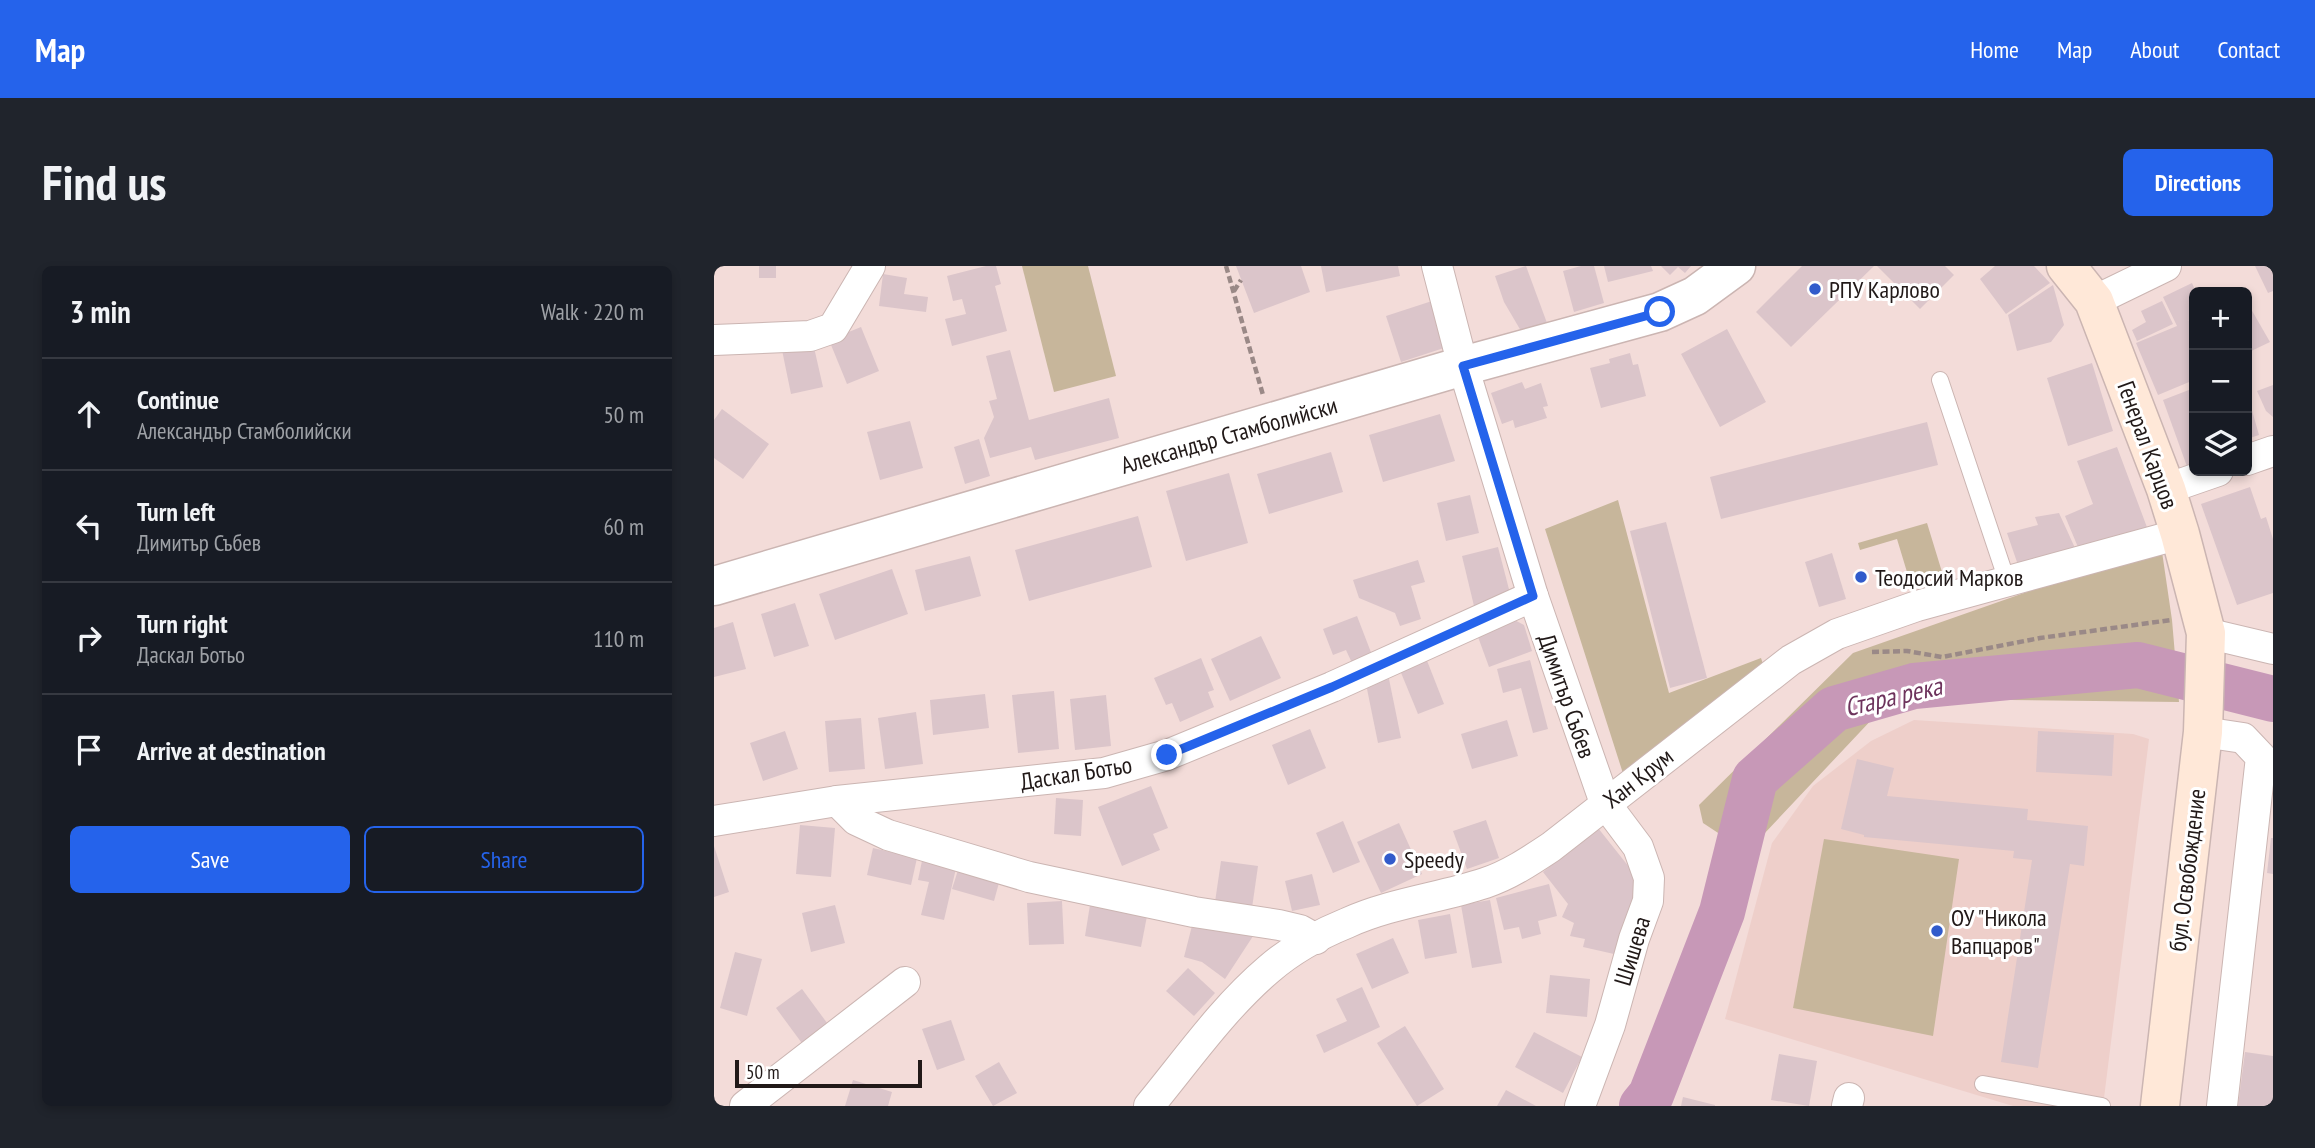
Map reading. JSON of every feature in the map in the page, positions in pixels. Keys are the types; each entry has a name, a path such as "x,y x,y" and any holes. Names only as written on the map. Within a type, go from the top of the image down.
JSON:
{"main road":[{"name":"Генерал Карцов","path":"2066,266 2094,301 2166,489 2180,534 2189,627"},
{"name":"бул. Освобождение","path":"2160,1106 2203,732 2189,627"}],"street":[{"path":"714,340 810,336 833,328 870,266"},
{"name":"Димитър Събев","path":"1437,266 1463,366 1533,596 1605,803"},
{"name":"Александър Стамболийски","path":"714,586 1463,366 1660,312 1695,296 1736,266"},
{"path":"2094,301 2166,266"},
{"path":"2252,458 2273,451"},
{"path":"2166,489 2204,476"},
{"name":"Хан Крум","path":"1149,1106 1235,1002 1269,969 1293,951 1346,923 1379,911 1486,883 1518,868 1551,847 1791,660 1838,634 1880,617 2180,534"},
{"name":"Даскал Ботьо","path":"714,821 837,801 1104,773 1167,755 1332,687 1533,596"},
{"path":"2189,627 2273,649"},
{"path":"2203,732 2243,738 2261,757 2222,1106"},
{"path":"837,801 856,820 888,835 1029,877 1194,912 1279,925 1300,930 1316,939"},
{"name":"Шишева","path":"1580,1106 1610,1025 1634,939 1648,901 1650,878 1638,847 1605,803"},
{"path":"745,1106 905,982"}],"lane":[{"path":"1940,380 2007,580"},
{"path":"1983,1084 2102,1106"}],"path":[{"path":"1226,266 1271,423"},
{"path":"1233,292 1241,280"},
{"path":"1867,652 1907,651 1942,657 2040,638 2189,627"}],"shaded area":[{"path":"1022,266 1088,266 1116,376 1054,392"},
{"path":"1618,500 1669,693 1761,658 1768,679 1627,786 1545,529"},
{"path":"1927,523 1942,572 1910,582 1897,539 1860,550 1858,543"},
{"path":"2161,545 2172,620 2179,702 1916,699 1876,715 1747,852 1703,823 1699,805 1853,653"},
{"name":"ОУ \"Никола Вапцаров\"","path":"1914,720 2133,734 2149,739 2103,1106 2013,1106 1725,1019 1772,843 1813,786 1871,741"},
{"path":"1824,839 1959,859 1933,1036 1793,1008"}],"building":[{"path":"759,266 776,266 776,278 759,278"},
{"path":"996,266 1001,284 995,286 1007,331 952,346 945,319 966,314 962,299 953,301 947,276"},
{"path":"1236,266 1301,266 1310,292 1254,313"},
{"path":"1321,266 1398,266 1400,276 1326,292"},
{"path":"1526,266 1547,323 1521,331 1504,302 1495,276"},
{"path":"1594,266 1604,303 1574,312 1563,271"},
{"path":"1604,266 1651,266 1653,271 1608,282"},
{"path":"1661,266 1691,266 1685,273 1678,267 1670,275"},
{"name":"РПУ Карлово","path":"1802,266 1874,266 1791,347 1756,312"},
{"name":"РПУ Карлово","path":"1877,266 1945,266 1954,275 1920,309"},
{"path":"1995,266 2034,266 2050,283 2006,314 1980,279"},
{"path":"2255,266 2273,266 2273,291 2268,293"},
{"path":"883,274 907,278 904,294 928,297 926,312 879,306"},
{"path":"2192,283 2194,287 2189,287 2187,321 2189,382 2158,395 2136,343 2177,326 2163,297"},
{"path":"2053,285 2064,325 2051,342 2017,351 2008,315"},
{"path":"1432,301 1447,347 1401,362 1386,316"},
{"path":"2162,301 2173,324 2137,341 2132,330 2146,322 2141,311"},
{"path":"2252,311 2270,342 2252,351"},
{"path":"861,327 879,371 847,384 829,340"},
{"path":"1727,329 1766,402 1720,427 1681,354"},
{"path":"813,343 823,387 791,394 782,350"},
{"path":"1010,350 1029,420 1109,398 1119,438 1035,460 1031,447 990,458 984,438 994,417 989,401 997,399 986,356"},
{"path":"1630,353 1633,365 1638,364 1646,396 1601,408 1590,368 1610,363 1609,359"},
{"path":"2092,363 2113,431 2068,446 2047,378"},
{"path":"1522,382 1525,389 1541,383 1548,406 1543,407 1547,418 1515,428 1513,420 1502,424 1491,393"},
{"path":"2273,385 2273,417 2266,411 2257,391"},
{"path":"2189,390 2189,472 2163,400"},
{"path":"722,409 769,444 743,479 714,458 714,420"},
{"path":"2252,410 2259,435 2252,437"},
{"path":"1440,414 1455,461 1383,482 1369,435"},
{"path":"910,421 923,468 880,480 867,432"},
{"path":"1927,422 1938,465 1721,519 1710,477"},
{"path":"979,439 990,476 965,484 954,447"},
{"path":"2117,447 2148,530 2080,552 2065,516 2093,504 2077,461"},
{"path":"1331,452 1343,492 1269,514 1257,474"},
{"path":"1229,473 1248,543 1186,561 1166,491"},
{"path":"2250,487 2261,519 2266,517 2273,539 2273,593 2237,605 2201,504"},
{"path":"1470,495 1479,533 1446,541 1437,503"},
{"path":"2059,513 2075,548 2018,565 2007,533 2038,525 2035,517"},
{"path":"1138,516 1152,567 1029,601 1015,550"},
{"path":"1666,522 1707,678 1670,688 1630,531"},
{"path":"1498,547 1511,597 1474,606 1462,556"},
{"path":"1832,553 1846,599 1819,607 1805,562"},
{"path":"970,556 981,596 925,611 915,570"},
{"path":"1418,560 1425,582 1411,586 1421,619 1400,626 1395,613 1359,598 1353,580"},
{"path":"892,569 908,614 835,640 819,594"},
{"path":"795,603 809,646 774,657 761,614"},
{"path":"1505,615 1524,625 1532,651 1489,667 1474,626"},
{"path":"1357,616 1372,655 1352,663 1346,650 1333,655 1323,629"},
{"path":"733,622 746,669 714,677 714,628"},
{"path":"1261,636 1281,678 1230,701 1211,659"},
{"path":"1424,653 1444,704 1418,714 1397,663"},
{"path":"1201,658 1214,690 1208,692 1214,707 1180,722 1172,703 1166,705 1154,678"},
{"path":"1530,660 1548,729 1533,733 1521,688 1503,693 1497,669"},
{"path":"1389,679 1401,738 1378,743 1366,684"},
{"path":"1054,691 1059,749 1018,753 1012,695"},
{"path":"985,694 989,728 933,735 930,700"},
{"path":"1106,695 1111,746 1075,750 1070,699"},
{"path":"916,712 923,764 885,769 878,718"},
{"path":"861,718 865,769 829,772 825,721"},
{"path":"1507,720 1518,756 1472,769 1461,734"},
{"path":"1310,729 1326,768 1288,785 1272,745"},
{"path":"785,731 798,769 763,781 750,743"},
{"path":"2038,731 2114,735 2112,776 2036,772"},
{"path":"1857,759 1894,768 1887,796 2028,809 2027,820 2088,826 2084,866 2070,864 2038,1068 2001,1062 2032,860 2013,858 2014,851 1864,837 1841,829"},
{"path":"1151,786 1168,828 1153,834 1160,850 1122,866 1098,807"},
{"path":"1056,798 1083,800 1081,836 1054,834"},
{"path":"1486,820 1499,858 1467,869 1453,831"},
{"path":"1343,821 1360,862 1333,873 1316,833"},
{"path":"1399,823 1422,874 1381,893 1357,842"},
{"path":"800,825 835,828 831,877 796,874"},
{"path":"1598,828 1641,882 1614,954 1583,947 1585,939 1570,936 1574,923 1562,917 1568,904 1543,872"},
{"path":"2273,838 2273,874 2267,873"},
{"path":"714,846 729,892 714,897"},
{"path":"873,848 917,858 911,885 867,875"},
{"path":"923,856 957,864 944,920 921,915 929,882 918,880"},
{"path":"1221,861 1258,866 1252,908 1215,902"},
{"path":"959,867 1000,879 994,901 952,889"},
{"path":"1312,874 1320,905 1292,911 1285,881"},
{"path":"1549,884 1557,916 1538,921 1541,934 1522,939 1519,927 1504,930 1496,898"},
{"path":"1490,900 1502,963 1472,968 1461,905"},
{"path":"1062,901 1064,944 1029,945 1027,903"},
{"path":"835,905 845,943 811,952 802,913"},
{"path":"1090,905 1147,916 1141,947 1085,936"},
{"path":"1450,914 1457,953 1425,959 1418,920"},
{"path":"1194,918 1257,930 1225,979 1202,962 1184,957"},
{"path":"1393,938 1409,973 1372,989 1356,954"},
{"path":"735,952 762,959 747,1016 720,1008"},
{"path":"1188,968 1215,993 1194,1016 1166,991"},
{"path":"1550,975 1590,979 1587,1017 1546,1013"},
{"path":"1362,987 1380,1027 1324,1053 1316,1035 1347,1021 1336,999"},
{"path":"802,989 830,1027 804,1046 776,1008"},
{"path":"951,1020 965,1060 937,1070 922,1029"},
{"path":"1405,1026 1444,1089 1417,1106 1377,1043"},
{"path":"1534,1032 1582,1057 1563,1093 1515,1067"},
{"path":"2245,1052 2273,1056 2273,1106 2238,1106"},
{"path":"1779,1054 1817,1061 1809,1106 1771,1100"},
{"path":"999,1062 1017,1093 993,1106 975,1076"},
{"path":"853,1080 892,1092 888,1106 845,1106"},
{"path":"1506,1090 1536,1106 1497,1106"},
{"path":"1683,1097 1715,1105 1715,1106 1681,1106"}],"waterway":[{"name":"Стара река","path":"1642,1106 1651,1095 1722,912 1755,779 1834,709 1914,686 2138,665 2273,699"}],"place":[{"name":"РПУ Карлово","path":"1815,289"},
{"name":"Теодосий Марков","path":"1861,577"},
{"name":"Speedy","path":"1390,859"},
{"name":"ОУ \"Никола Вапцаров\"","path":"1937,931"}],"route":[{"path":"1167,755 1332,687 1533,596 1463,366 1660,312"}]}
